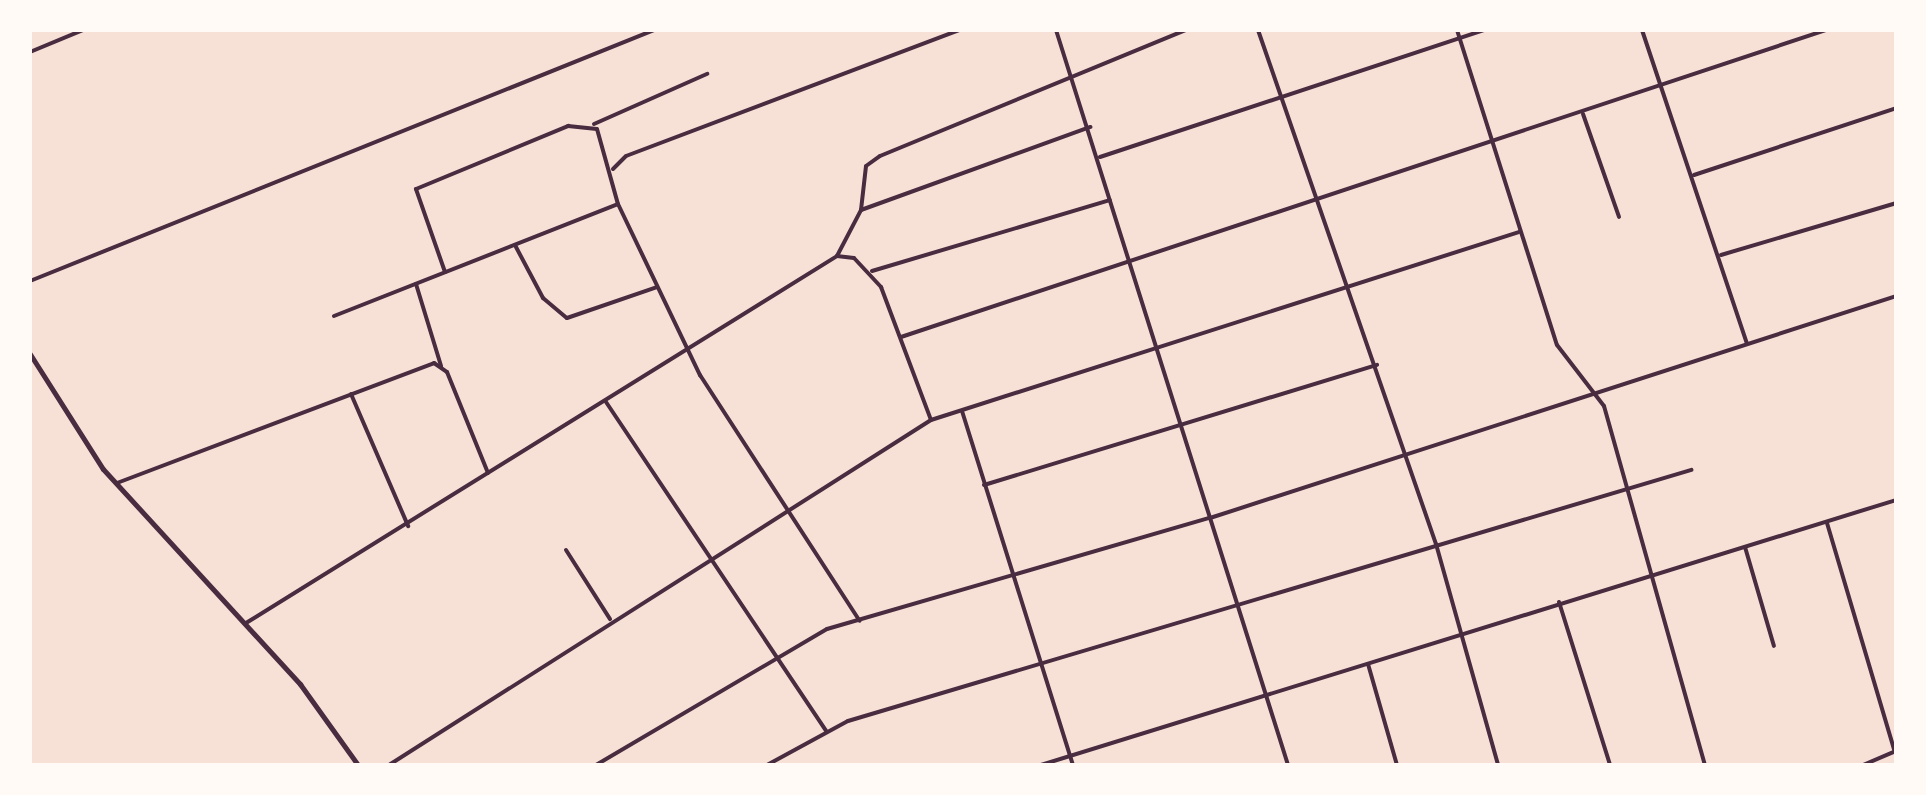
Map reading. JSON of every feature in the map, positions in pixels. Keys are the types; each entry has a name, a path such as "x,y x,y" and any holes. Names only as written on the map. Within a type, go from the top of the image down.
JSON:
{"main road":[{"path":"31,356 117,484 246,623 358,765"}],"street":[{"path":"30,52 83,30"},
{"path":"30,282 654,30"},
{"path":"613,170 626,156 959,30"},
{"path":"1056,30 1090,127 1288,765"},
{"path":"246,623 408,526 837,256 861,210 866,166 880,156 1053,88 1072,72 1186,30"},
{"path":"1258,30 1279,98 1351,284 1436,544 1498,765"},
{"path":"1456,30 1556,345 1593,395 1630,490 1657,572 1705,765"},
{"path":"1099,157 1485,30"},
{"path":"1642,30 1664,85 1747,344"},
{"path":"900,338 1320,203 1490,141 1583,114 1826,30"},
{"path":"445,272 416,189 568,126 592,126 708,74"},
{"path":"1694,175 1896,108"},
{"path":"1583,114 1618,217"},
{"path":"592,126 609,154 618,204 688,351 860,621"},
{"path":"861,210 1090,127"},
{"path":"609,154 626,156"},
{"path":"837,256 872,271 1112,200"},
{"path":"1721,256 1896,203"},
{"path":"334,316 618,204"},
{"path":"389,765 610,619 931,420 1519,232"},
{"path":"516,245 542,298 567,318 657,287"},
{"path":"872,271 931,420"},
{"path":"416,284 441,366 490,474"},
{"path":"596,765 778,658 860,621 1210,518 1896,296"},
{"path":"984,485 1185,429 1377,365"},
{"path":"117,484 351,394 441,366"},
{"path":"351,394 408,526"},
{"path":"606,402 827,732"},
{"path":"962,411 1073,765"},
{"path":"767,765 827,732 1436,544 1691,470"},
{"path":"1041,765 1461,630 1896,500"},
{"path":"1827,523 1895,751 1863,765"},
{"path":"1745,547 1774,646"},
{"path":"566,550 610,619"},
{"path":"1559,602 1610,765"},
{"path":"1368,663 1397,765"}]}
